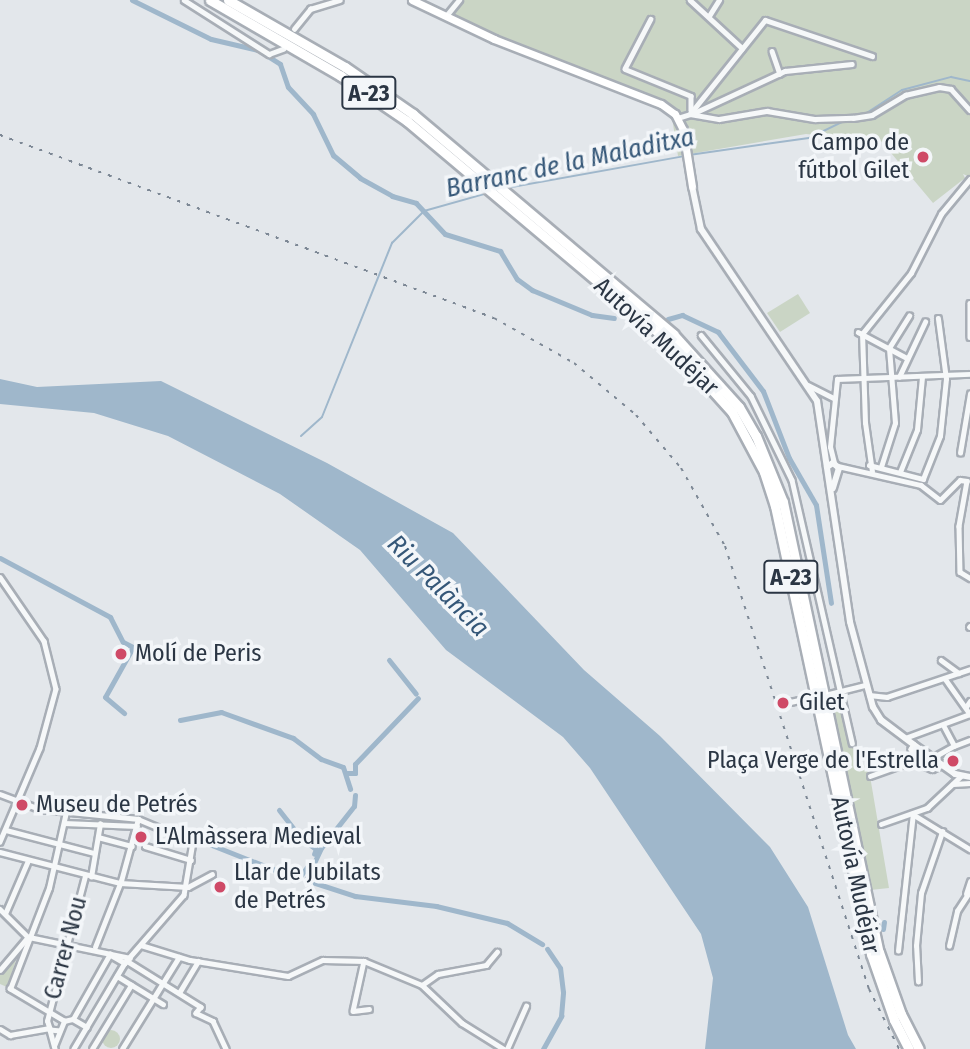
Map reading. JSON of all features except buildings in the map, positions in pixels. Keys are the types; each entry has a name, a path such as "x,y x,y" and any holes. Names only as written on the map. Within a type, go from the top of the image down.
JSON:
{"highway":[{"name":"Autovía Mudéjar","path":"210,0 375,97 489,184 516,201 699,358 756,436 783,502 880,952 901,1014 919,1049"},
{"name":"Autovía Mudéjar","path":"228,0 381,90 489,184 503,201 693,365 750,442 775,506 871,954 894,1020 909,1049"},
{"path":"235,0 274,26"}],"main road":[{"path":"412,0 445,17 661,104 677,119 682,130 692,186"}],"street":[{"path":"184,0 269,54 282,49"},
{"path":"294,29 310,9 340,0"},
{"path":"445,17 459,0"},
{"path":"709,16 719,0"},
{"path":"693,1 742,48"},
{"path":"652,19 625,69 691,96 690,114"},
{"path":"690,114 765,20 872,56"},
{"path":"772,51 780,74"},
{"path":"677,119 780,74 852,64"},
{"path":"690,114 719,119 767,111 802,117 872,114 905,95 939,88 951,89 970,110"},
{"path":"872,472 869,465 860,333 911,272 941,214 970,179"},
{"path":"692,186 701,229 805,384 820,411 825,445 833,468"},
{"path":"970,303 970,337"},
{"path":"881,467 895,423 889,348 909,316"},
{"path":"869,465 923,479 940,436 945,376 938,319"},
{"path":"899,377 925,322"},
{"path":"860,333 907,358"},
{"path":"701,335 751,396 792,480 837,692 852,743"},
{"path":"970,374 837,379 830,447 833,468 831,497 850,622 866,685 877,715 942,765 961,776 970,777"},
{"path":"900,472 916,430 922,377"},
{"path":"805,384 835,400"},
{"path":"960,453 970,394"},
{"path":"833,468 858,469 921,485 940,500 960,480 967,481 958,526 960,572 970,578"},
{"path":"0,577 44,641 56,689 18,802 1,838"},
{"path":"941,660 960,673"},
{"path":"869,695 887,697 946,680 970,669"},
{"path":"904,738 944,727 970,714 946,680"},
{"path":"829,694 866,685"},
{"path":"790,702 809,698"},
{"path":"966,707 970,701"},
{"path":"944,727 954,746"},
{"path":"932,758 970,740"},
{"path":"914,745 911,749 917,759 928,768 942,765"},
{"path":"870,776 917,759"},
{"path":"881,824 927,808 961,776"},
{"path":"951,783 970,783"},
{"path":"0,794 18,802 66,813 138,819 193,842 188,887"},
{"path":"64,1021 49,1010 13,993 11,984 55,867 66,813"},
{"path":"913,814 970,849"},
{"path":"898,951 913,814"},
{"path":"95,947 120,883 138,819"},
{"path":"64,823 136,826"},
{"name":"Carrer Nou","path":"47,1021 65,946 88,876 100,824"},
{"path":"6,830 94,853"},
{"path":"918,982 915,946 921,892 942,832"},
{"path":"97,837 132,846"},
{"path":"145,846 191,860"},
{"path":"0,852 27,863 120,883 188,887"},
{"path":"5,914 27,863"},
{"path":"74,1049 127,961 188,887 212,874"},
{"path":"949,946 970,882"},
{"path":"0,909 28,937 65,946 95,947 127,961 163,982 201,1007 196,1013 213,1021 226,1049"},
{"path":"0,970 15,949 28,937"},
{"path":"147,940 148,948"},
{"path":"141,945 179,957 288,976 323,960 364,961 422,985 494,1046 506,1049 526,1006"},
{"path":"15,949 23,954"},
{"path":"422,985 438,974 486,965 498,952"},
{"path":"73,1019 110,954"},
{"path":"122,1049 179,957"},
{"path":"179,993 198,961"},
{"path":"364,961 353,1011 369,1009"},
{"path":"117,976 163,1004"},
{"path":"92,1049 131,985"},
{"path":"55,1047 47,1021 57,1015"},
{"path":"64,1021 73,1019 87,1027"},
{"path":"55,1047 64,1021"},
{"path":"0,1029 10,1035 49,1029 60,1031"}],"green space":[{"path":"457,0 970,0 970,177 963,174 965,178 933,203 881,141 806,134 678,156 671,111 445,17"},
{"path":"798,294 810,313 780,332 767,313"},
{"path":"837,692 852,743 870,776 889,888 870,890 829,694"},
{"path":"22,942 7,987 0,984 0,973"},
{"path":"107,1030 115,1030 120,1039 118,1046 107,1048 102,1043 102,1035"}],"water":[{"name":"Riu Palància","path":"0,379 37,387 161,381 327,463 453,533 584,670 660,736 770,847 808,907 848,1035 856,1049 705,1049 713,978 701,934 590,768 563,737 446,650 360,550 280,494 168,436 94,413 0,404"}],"waterway":[{"path":"132,0 211,39 258,50 280,64 288,87 313,114 333,155 360,178 392,196 416,203 445,234 500,251 517,279 532,290 592,315 614,318"},
{"name":"Barranc de la Maladitxa","path":"865,114 902,90 951,77 970,81"},
{"name":"Barranc de la Maladitxa","path":"689,155 809,138 846,120"},
{"name":"Barranc de la Maladitxa","path":"507,188 684,156"},
{"name":"Barranc de la Maladitxa","path":"301,436 322,417 392,243 424,211 488,193"},
{"path":"668,319 682,315 718,332 763,391 789,458 816,505 831,603"},
{"path":"0,558 110,617 123,642 133,647 105,697 124,713"},
{"path":"389,660 416,694"},
{"path":"347,773 355,773 355,764 418,698"},
{"path":"180,720 221,712 293,738 321,759 343,767 350,789"},
{"path":"355,795 354,806 321,848 306,880 355,896 436,906 507,923 542,944"},
{"path":"279,810 302,839 316,849 314,854"},
{"path":"209,844 298,879 310,863"},
{"path":"883,929 884,922"},
{"path":"543,1049 561,1016 563,992 560,968 547,949"}],"railway":[{"path":"0,135 494,318 574,363 636,415 681,468 725,546 869,989 899,1049"}],"place":[{"name":"Campo de fútbol Gilet","path":"923,157"},
{"name":"Molí de Peris","path":"121,654"},
{"name":"Gilet","path":"783,703"},
{"name":"Plaça Verge de l'Estrella","path":"953,761"},
{"name":"Museu de Petrés","path":"22,805"},
{"name":"L'Almàssera Medieval","path":"141,837"},
{"name":"Llar de Jubilats de Petrés","path":"220,887"}]}
